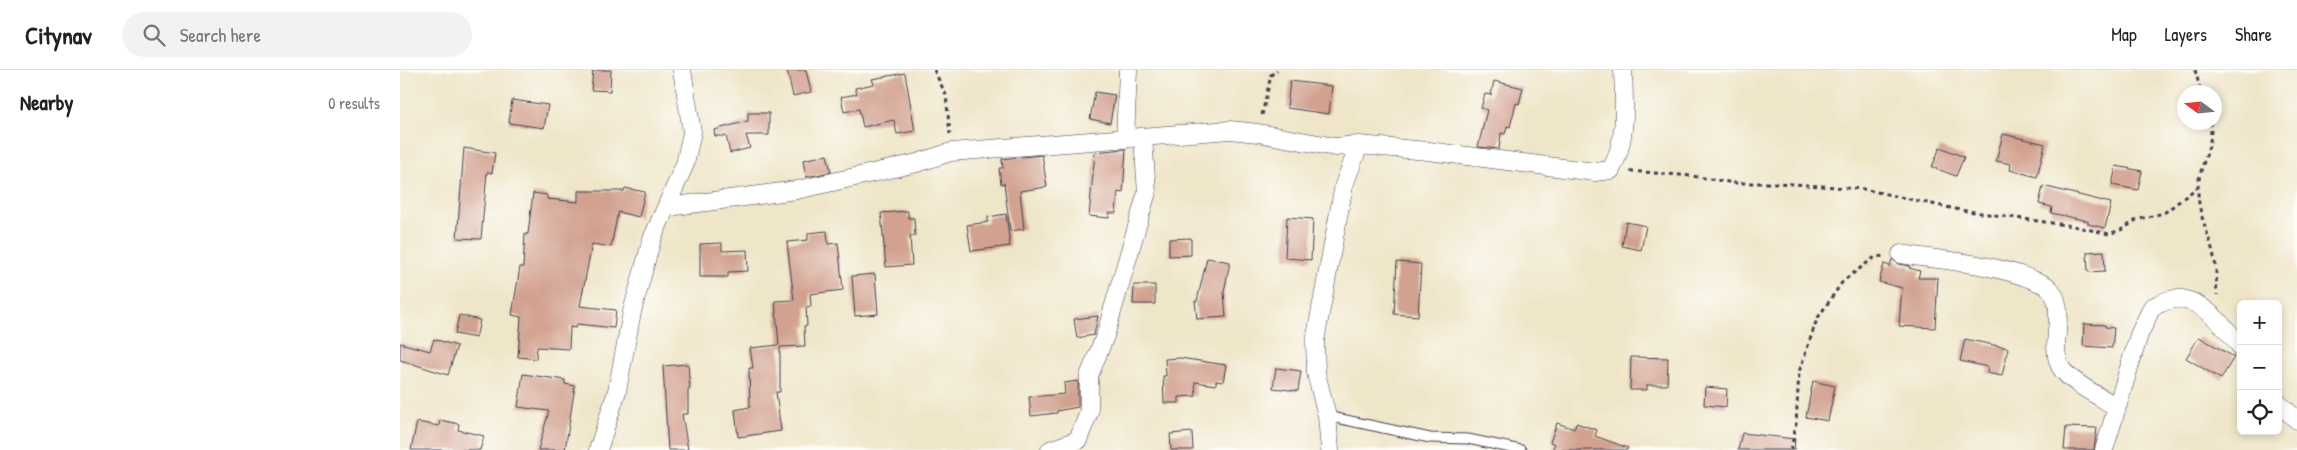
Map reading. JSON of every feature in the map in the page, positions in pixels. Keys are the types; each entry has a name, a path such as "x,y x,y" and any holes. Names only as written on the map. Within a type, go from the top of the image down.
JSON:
{"street":[{"path":"598,450 617,391 632,312 652,239 668,207 685,164 692,132 682,70"},
{"path":"1125,139 1128,70"},
{"path":"668,207 797,190 918,162 951,152 1230,130 1258,133 1334,147 1359,146 1428,151 1595,172 1611,170 1622,143 1624,120 1623,70"},
{"path":"1050,450 1081,445 1089,412 1089,376 1105,336 1147,192 1143,138"},
{"path":"1330,450 1328,416 1316,373 1314,341 1344,185 1359,146"},
{"path":"1901,254 2007,270 2047,286 2055,296 2058,309 2056,350 2061,367 2073,379 2116,407"},
{"path":"2104,450 2139,335 2152,307 2171,299 2187,299 2207,312 2239,345"},
{"path":"2282,407 2297,420"}],"lane":[{"path":"1328,416 1430,438 1468,439 1521,450"}],"path":[{"path":"934,70 946,95 951,152"},
{"path":"1258,133 1271,75 1277,70"},
{"path":"2195,70 2199,85"},
{"path":"2211,130 2212,134 2198,187 2200,218 2208,233 2215,260 2218,302"},
{"path":"1611,170 1692,176 1734,183 1779,183 1863,189 1960,210 2073,226 2109,234 2123,229 2136,220 2164,213 2198,187"},
{"path":"1791,450 1796,424 1799,372 1817,319 1843,281 1876,257 1901,254"}],"building":[{"path":"593,70 611,70 610,91 591,90"},
{"path":"787,70 806,70 811,92 793,96"},
{"path":"905,73 915,131 897,134 894,120 863,127 859,109 844,112 841,97 857,94 855,88 874,84 872,79"},
{"path":"1290,81 1332,86 1329,114 1287,108"},
{"path":"1494,81 1523,88 1519,104 1516,103 1510,127 1507,126 1505,134 1501,133 1499,149 1478,147 1487,110 1481,108 1485,94 1491,95"},
{"path":"1095,92 1115,95 1110,123 1090,119"},
{"path":"512,100 548,105 544,128 509,123"},
{"path":"748,113 769,113 769,135 746,135 750,148 730,153 726,136 715,136 714,130 748,121"},
{"path":"2003,134 2045,144 2037,177 2010,170 2011,164 1996,161"},
{"path":"1940,147 1964,157 1956,176 1932,167"},
{"path":"464,148 495,153 492,173 487,172 481,239 457,238"},
{"path":"1126,149 1123,193 1118,192 1116,213 1109,213 1109,218 1089,216 1095,152"},
{"path":"827,155 831,172 806,177 803,160"},
{"path":"1042,155 1047,187 1020,191 1024,229 1010,231 1004,183 1001,184 999,168 1003,168 1002,159"},
{"path":"2116,166 2142,171 2138,190 2112,185"},
{"path":"2043,186 2111,203 2105,228 2088,224 2088,221 2051,213 2052,207 2039,204"},
{"path":"625,188 645,192 639,217 618,212 611,247 592,244 580,306 616,310 614,328 577,324 576,328 570,327 569,349 537,347 536,359 518,357 521,317 512,315 520,267 523,267 525,234 528,234 533,193 547,195 547,199 578,202 578,191 624,191"},
{"path":"908,211 908,218 914,218 915,236 910,236 912,265 886,267 881,213"},
{"path":"1006,214 1010,246 971,251 967,225 988,222 988,217"},
{"path":"1287,217 1313,219 1311,260 1285,258"},
{"path":"1626,222 1646,226 1641,250 1622,246"},
{"path":"827,231 828,244 838,243 843,290 810,294 811,306 806,307 807,326 804,326 805,346 780,347 780,392 776,392 781,431 738,437 735,410 750,407 749,368 753,368 750,348 779,345 775,301 794,300 787,242 808,240 808,233"},
{"path":"1191,238 1191,255 1169,256 1169,239"},
{"path":"722,243 722,251 747,250 748,271 728,272 728,277 700,277 700,244"},
{"path":"2104,251 2105,271 2088,272 2087,252"},
{"path":"1207,258 1230,262 1224,292 1226,317 1197,319 1195,301 1197,301"},
{"path":"1892,259 1899,264 1910,266 1909,268 1920,271 1918,278 1938,278 1935,328 1899,326 1902,288 1879,282 1884,264 1890,266"},
{"path":"1397,262 1421,264 1418,316 1394,314"},
{"path":"875,274 878,314 855,316 852,276"},
{"path":"1134,285 1155,285 1155,304 1133,304"},
{"path":"459,315 480,320 476,338 455,334"},
{"path":"1098,316 1094,335 1077,338 1074,319"},
{"path":"2084,324 2105,325 2105,327 2114,328 2112,348 2083,346"},
{"path":"2199,337 2234,357 2221,379 2186,358"},
{"path":"434,339 457,346 448,375 400,360 400,343 430,351"},
{"path":"1965,339 2008,348 2002,376 1987,373 1988,367 1960,361"},
{"path":"1631,357 1668,358 1667,385 1647,385 1647,390 1630,390"},
{"path":"1180,358 1226,365 1223,382 1216,381 1216,385 1195,382 1196,396 1179,397 1179,403 1164,403 1163,376 1166,376 1165,359"},
{"path":"688,364 690,389 688,389 688,414 682,414 688,450 668,450 663,366"},
{"path":"1276,368 1301,371 1298,391 1273,388"},
{"path":"523,374 565,380 565,384 575,386 565,450 538,450 549,411 518,407"},
{"path":"1078,381 1078,407 1057,411 1057,413 1031,416 1029,397 1065,394 1064,383"},
{"path":"1813,381 1835,386 1828,421 1806,417"},
{"path":"1705,387 1727,389 1726,407 1704,405"},
{"path":"440,420 459,424 458,430 484,436 480,450 411,450 417,422 439,426"},
{"path":"1557,423 1574,429 1576,423 1597,430 1595,436 1628,448 1627,450 1552,450 1555,444 1550,442"},
{"path":"2066,427 2097,428 2094,450 2064,450"},
{"path":"1192,432 1193,450 1171,450 1170,434"},
{"path":"1742,433 1795,439 1794,450 1738,450"}]}
